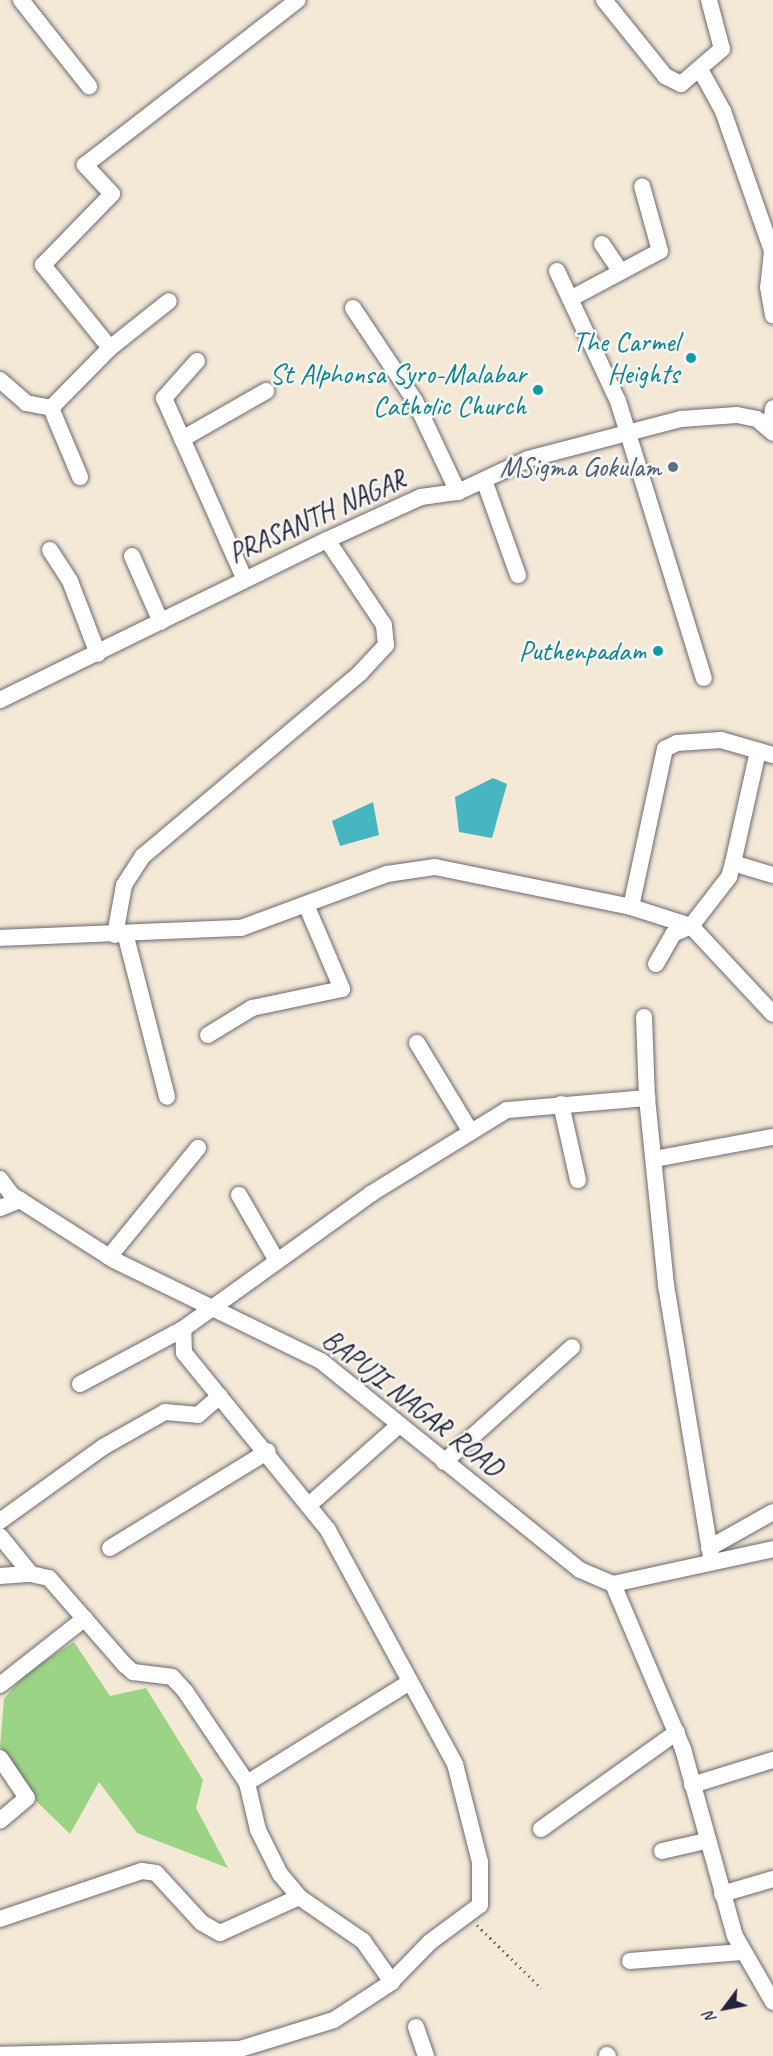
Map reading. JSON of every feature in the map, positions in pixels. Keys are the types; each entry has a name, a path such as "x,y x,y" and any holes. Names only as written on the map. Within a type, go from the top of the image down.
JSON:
{"street":[{"path":"21,0 89,86"},
{"path":"110,348 43,265 112,194 85,165 298,0"},
{"path":"604,0 673,83 700,71 722,49 710,0"},
{"path":"700,71 723,111 772,250 768,287 773,316"},
{"path":"570,299 660,251 642,186"},
{"path":"602,244 620,271"},
{"path":"557,271 618,401 704,678"},
{"path":"51,408 110,348 170,301"},
{"path":"353,308 415,400 458,492"},
{"path":"197,361 164,398 244,578"},
{"path":"0,380 26,403 51,408"},
{"path":"182,439 266,390"},
{"path":"51,408 80,477"},
{"path":"771,431 773,408"},
{"name":"PRASANTH NAGAR","path":"0,700 98,654 244,578 421,497 458,492 528,459 681,418 737,414 771,431"},
{"path":"484,480 518,575"},
{"path":"167,1097 120,934 124,885 143,856 360,673 386,645 384,625 327,540"},
{"path":"50,550 70,582 98,654"},
{"path":"132,556 160,621"},
{"path":"631,907 665,749 677,742 722,740 766,753 733,863 723,886 691,926 673,934 656,964"},
{"path":"733,863 773,875"},
{"path":"0,938 241,928 307,907 387,874 435,867 631,907 691,926 773,1014"},
{"path":"208,1035 252,1008 342,989 307,907"},
{"path":"644,1017 647,1098 666,1285 711,1555"},
{"path":"417,1043 471,1132"},
{"path":"80,1384 183,1329 276,1260 507,1110 647,1098"},
{"path":"561,1104 578,1180"},
{"path":"655,1159 773,1137"},
{"path":"109,1257 198,1148"},
{"name":"BAPUJI NAGAR ROAD","path":"0,1179 20,1200 109,1257 321,1361 398,1426 580,1570 613,1584"},
{"path":"239,1195 276,1260"},
{"path":"0,1208 20,1200"},
{"path":"0,2055 240,2049 334,2020 392,1981 467,1915 483,1896 480,1862 454,1764 355,1577 309,1505 267,1451 184,1353 183,1329"},
{"path":"444,1462 572,1347"},
{"path":"0,1521 103,1447 165,1412 198,1415 220,1396"},
{"path":"309,1505 398,1426"},
{"path":"110,1548 267,1451"},
{"path":"711,1555 773,1512"},
{"path":"0,1536 31,1574"},
{"path":"773,1549 711,1555 613,1584 677,1732 706,1841 742,1952 773,2002"},
{"path":"0,1576 31,1574 50,1578 133,1672 172,1677 185,1691 247,1783 258,1830 299,1897 363,1941 392,1981"},
{"path":"0,1685 85,1618"},
{"path":"247,1783 410,1682"},
{"path":"541,1829 677,1732"},
{"path":"0,1758 27,1798 0,1821"},
{"path":"692,1785 773,1760"},
{"path":"662,1851 706,1841"},
{"path":"0,1919 142,1871 156,1873 202,1923 220,1933 299,1897"},
{"path":"722,1894 773,1879"},
{"path":"630,1961 742,1952"},
{"path":"416,2027 426,2056"}],"path":[{"path":"467,1915 541,1988"}],"green space":[{"path":"74,1642 110,1696 146,1688 203,1780 196,1808 228,1868 137,1833 99,1782 70,1834 32,1797 0,1746 4,1699 26,1673"}],"water":[{"path":"493,778 507,784 492,838 459,832 455,797"},
{"path":"373,802 379,835 340,846 332,821"}],"place":[{"name":"The Carmel Heights","path":"691,358"},
{"name":"St Alphonsa Syro-Malabar Catholic Church","path":"538,390"},
{"name":"MSigma Gokulam","path":"673,467"},
{"name":"Puthenpadam","path":"658,651"}]}
